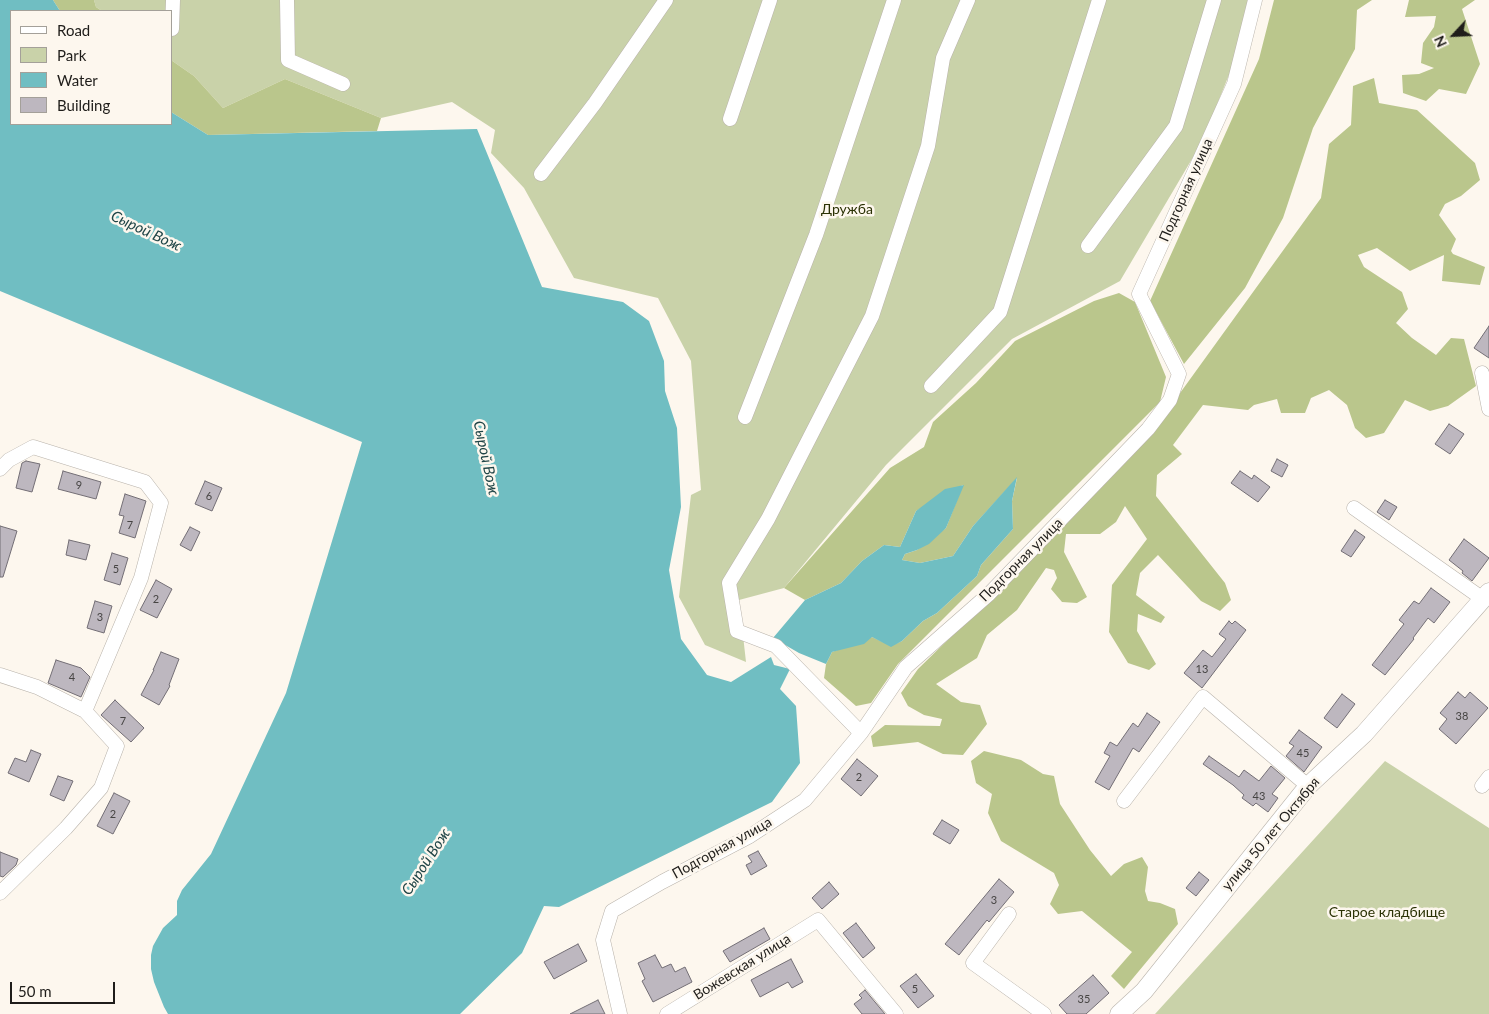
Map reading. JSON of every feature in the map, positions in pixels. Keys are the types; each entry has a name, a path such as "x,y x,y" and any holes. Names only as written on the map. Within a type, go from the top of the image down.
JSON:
{"main road":[{"name":"улица 50 лет Октября","path":"1119,1014 1144,991 1308,786 1364,734 1486,596"}],"street":[{"path":"172,30 173,0"},
{"path":"287,0 288,60 343,84"},
{"path":"541,174 595,103 666,0"},
{"path":"730,119 770,0"},
{"path":"745,417 816,235 894,0"},
{"path":"861,733 776,646 737,631 729,583 768,518 872,316 928,146 943,58 968,0"},
{"path":"931,386 1000,312 1099,0"},
{"path":"1088,246 1176,126 1214,0"},
{"name":"Подгорная улица","path":"620,1014 603,940 612,910 750,836 804,800 861,733 906,667 989,594 1148,429 1170,400 1179,374 1138,294 1234,84 1255,0"},
{"path":"1482,373 1489,409"},
{"path":"0,470 9,460 32,447 145,482 161,503 140,578 85,711"},
{"path":"1354,508 1486,596"},
{"path":"0,675 37,687 85,711 117,746 101,788 66,828 0,893"},
{"path":"1124,801 1203,697 1308,786"},
{"path":"1009,914 973,963 1044,1014"},
{"name":"Вожевская улица","path":"667,1014 818,920 896,1014"}],"green space":[{"path":"53,0 94,0 96,7 100,10 59,10"},
{"name":"Дружба","path":"94,0 1259,0 1202,142 1120,281 1012,339 886,465 784,588 739,600 746,662 705,645 679,597 691,495 701,490 691,361 658,298 574,278 524,188 491,153 495,130 452,102 381,118 285,79 223,108 194,76 172,61 172,10 100,10 96,7"},
{"path":"1274,0 1372,0 1357,10 1355,49 1313,128 1283,218 1245,288 1184,364 1150,301 1259,59"},
{"path":"1409,0 1475,0 1462,9 1480,64 1466,94 1439,89 1426,101 1403,93 1402,75 1419,74 1434,68 1421,63 1423,43 1434,27 1436,16 1405,17"},
{"path":"172,61 194,76 223,108 285,79 381,118 377,131 208,135 172,113"},
{"path":"1374,78 1379,103 1417,110 1475,163 1480,180 1461,196 1445,204 1439,215 1456,239 1451,251 1453,254 1485,267 1480,285 1442,281 1444,255 1410,271 1377,248 1358,255 1364,267 1402,292 1408,309 1396,323 1412,338 1436,355 1451,338 1464,339 1476,386 1448,406 1430,411 1405,400 1384,433 1366,438 1355,428 1347,405 1329,390 1311,398 1305,413 1281,413 1277,399 1254,405 1248,410 1203,405 1173,445 1182,454 1157,475 1156,496 1225,583 1231,600 1220,611 1201,601 1158,555 1140,573 1136,595 1165,617 1161,623 1138,614 1137,631 1156,664 1149,670 1128,663 1109,632 1112,585 1147,539 1125,506 1116,522 1100,534 1066,534 1064,552 1087,597 1077,603 1062,602 1051,589 1057,578 1054,570 1046,568 1017,610 987,635 977,658 936,684 961,702 980,705 987,724 963,755 943,754 918,742 873,747 871,736 885,725 940,726 942,719 924,715 908,706 901,693 918,669 1055,535 1175,400 1321,198 1329,144 1351,125 1353,86"},
{"path":"1119,293 1135,302 1166,377 1160,402 898,664 871,703 856,706 824,678 826,664 832,652 872,637 891,646 902,641 923,621 937,613 977,576 981,565 1013,529 1012,501 1017,478 973,526 953,556 920,563 902,560 905,554 917,550 946,528 963,485 916,511 900,547 884,545 862,561 841,583 805,600 784,588 890,468 924,447 933,422 976,383 1015,341 1094,301"},
{"path":"984,751 1021,760 1043,774 1054,776 1060,804 1090,850 1111,876 1124,864 1142,857 1148,867 1145,891 1148,901 1175,909 1178,924 1124,989 1111,976 1132,952 1082,911 1058,914 1050,904 1059,885 1054,873 1001,841 988,813 992,794 976,783 971,761"},
{"name":"Старое кладбище","path":"1385,761 1489,828 1489,1014 1155,1014"}],"water":[{"name":"Сырой Вож","path":"0,0 53,0 59,10 10,10 10,125 172,125 172,113 208,135 477,129 542,287 623,302 649,321 664,361 665,391 677,428 681,507 669,570 681,639 707,675 731,682 771,657 774,665 790,669 780,689 796,706 800,763 772,802 559,907 544,906 522,953 460,1014 168,1014 154,982 151,969 153,946 163,928 177,915 177,901 182,890 211,854 286,693 362,442 0,291"},
{"path":"1017,477 1012,501 1013,529 981,565 977,576 937,613 923,621 902,641 891,647 872,637 864,644 832,652 826,664 799,653 773,638 805,600 841,583 862,561 884,545 900,547 916,511 945,489 964,485 946,528 929,544 905,554 902,560 920,563 953,556 973,526"}],"building":[{"path":"1489,326 1489,358 1474,348"},
{"path":"1449,424 1464,434 1450,454 1435,444"},
{"path":"1277,459 1288,465 1282,477 1271,471"},
{"path":"26,461 40,464 32,492 16,488 22,463"},
{"path":"63,471 101,482 96,499 58,489"},
{"path":"1240,471 1252,479 1254,475 1270,487 1258,502 1231,483"},
{"path":"205,481 222,488 212,511 195,504"},
{"path":"125,494 146,501 135,538 119,533 124,516 119,515"},
{"path":"1385,500 1397,507 1389,520 1377,512"},
{"path":"0,526 17,531 3,577 0,577"},
{"path":"190,527 200,532 191,551 180,545"},
{"path":"1355,530 1365,537 1351,557 1341,551"},
{"path":"1464,539 1489,558 1472,581 1449,560"},
{"path":"69,540 90,545 86,560 66,555"},
{"path":"112,553 128,558 120,585 104,580"},
{"path":"156,580 172,589 157,618 140,610"},
{"path":"1431,588 1450,602 1434,623 1428,618 1385,675 1372,665 1404,624 1399,620 1414,601 1419,604"},
{"path":"95,601 112,606 104,633 87,628"},
{"path":"1229,621 1232,624 1235,621 1246,630 1202,688 1184,673 1203,650 1212,657 1226,639 1219,634"},
{"path":"161,652 179,659 170,686 159,705 141,695"},
{"path":"56,660 81,668 90,677 81,697 48,683"},
{"path":"1458,692 1465,698 1470,692 1488,708 1456,744 1439,729 1447,719 1440,713"},
{"path":"1342,694 1355,704 1337,728 1324,718"},
{"path":"115,700 144,728 131,742 101,715"},
{"path":"1147,713 1160,722 1139,752 1133,748 1109,790 1095,782 1110,756 1104,753 1110,742 1117,746 1133,723 1138,727"},
{"path":"1299,730 1322,747 1304,772 1286,756 1294,746 1289,743"},
{"path":"31,750 41,754 29,782 8,773 15,758 26,762"},
{"path":"1209,756 1239,777 1244,770 1259,781 1271,766 1285,778 1272,794 1278,798 1268,812 1256,803 1253,806 1242,798 1244,795 1233,785 1203,764"},
{"path":"857,759 878,776 861,796 841,779"},
{"path":"58,776 73,781 64,801 50,795"},
{"path":"114,793 130,801 113,834 97,826"},
{"path":"942,820 959,830 950,844 933,834"},
{"path":"758,851 767,866 751,875 746,865 752,862 748,856"},
{"path":"0,852 18,859 16,865 3,877 0,876"},
{"path":"1199,872 1209,880 1196,896 1186,888"},
{"path":"999,879 1014,892 989,922 987,920 959,955 945,944"},
{"path":"829,882 839,894 822,909 812,898"},
{"path":"856,923 875,948 863,958 843,933"},
{"path":"764,928 770,939 730,962 723,951"},
{"path":"578,944 587,961 554,979 544,962"},
{"path":"655,955 662,968 671,964 675,972 685,967 692,982 653,1002 642,981 645,979 638,963"},
{"path":"791,959 803,982 792,988 788,982 760,997 751,980"},
{"path":"916,974 934,996 918,1008 900,986"},
{"path":"1093,975 1109,993 1086,1014 1067,1014 1059,1005"},
{"path":"865,990 885,1014 862,1014 854,1004 862,998 859,995"},
{"path":"598,1000 605,1014 570,1014"}]}
